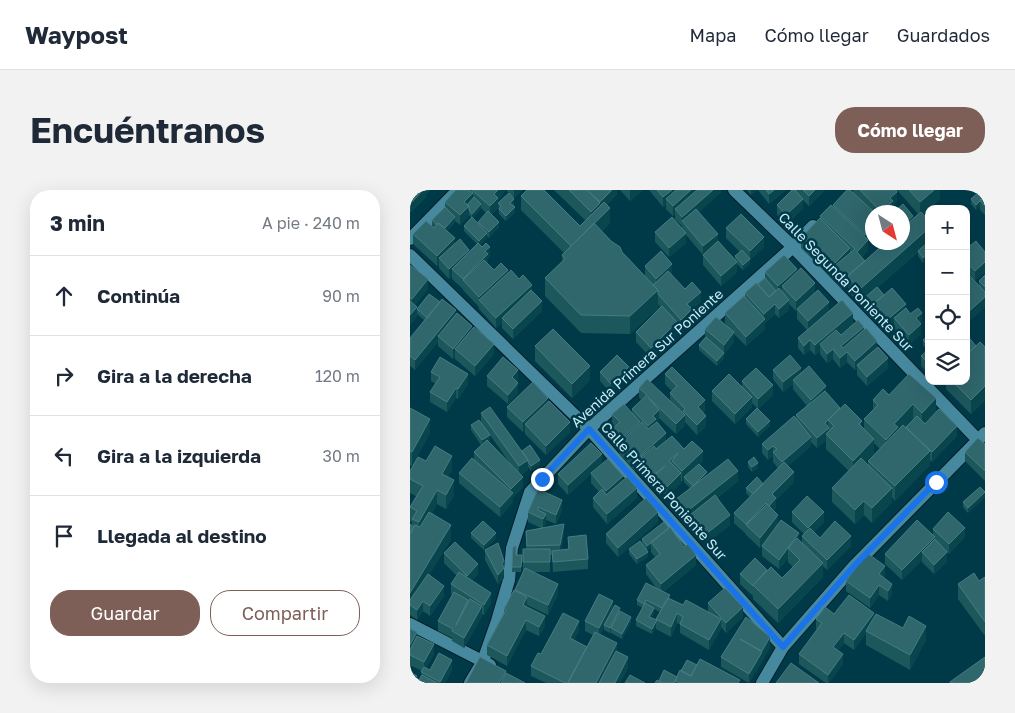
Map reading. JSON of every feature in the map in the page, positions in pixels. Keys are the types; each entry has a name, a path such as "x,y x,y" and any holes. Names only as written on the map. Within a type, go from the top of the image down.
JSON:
{"street":[{"path":"410,239 458,190"},
{"name":"Calle Segunda Poniente Sur","path":"734,190 981,436"},
{"name":"Avenida Primera Sur Poniente","path":"470,683 483,661 498,621 509,580 512,548 530,492 589,429 793,247 824,215"},
{"name":"Calle Primera Poniente Sur","path":"410,255 589,429 783,647"},
{"path":"762,683 783,647 854,566 981,436"},
{"path":"410,624 499,670"}],"building":[{"path":"410,190 423,190 411,203 410,201"},
{"path":"456,190 469,190 473,193 464,202 469,206 460,215 445,202"},
{"path":"472,190 498,190 494,194 498,198 490,206"},
{"path":"527,190 544,190 580,226 604,202 610,208 571,246 521,196"},
{"path":"569,190 587,190 600,203 591,212"},
{"path":"587,190 612,190 600,202"},
{"path":"657,190 672,190 663,197"},
{"path":"676,190 691,190 673,206 666,199"},
{"path":"697,190 713,190 682,217 675,209"},
{"path":"766,190 774,190 769,194"},
{"path":"792,190 795,190 803,199 786,215 777,205"},
{"path":"803,190 815,190 809,196"},
{"path":"847,190 850,190 866,205 865,235 833,205"},
{"path":"860,190 896,190 897,192 890,198 893,201 889,205 874,205"},
{"path":"909,190 934,190 920,202"},
{"path":"981,190 985,190 985,196 976,205 971,199"},
{"path":"509,193 514,199 510,203 515,207 506,216 499,209 501,206 498,203"},
{"path":"985,196 985,206 980,200"},
{"path":"474,197 481,204 472,214 467,205"},
{"path":"831,205 865,237 865,243 857,252 865,261 842,280 832,268 855,249 820,216"},
{"path":"445,207 455,217 445,228 438,223 437,225 432,220"},
{"path":"696,209 718,234 703,246 682,221"},
{"path":"488,211 499,222 489,232 478,222"},
{"path":"921,212 925,216 925,232 910,245 910,221"},
{"path":"741,214 764,237 750,251 726,228"},
{"path":"472,217 487,233 479,241 464,226"},
{"path":"672,217 686,233 669,248 655,232"},
{"path":"820,218 850,248 831,267 801,238"},
{"path":"426,221 434,228 438,223 455,238 437,256 413,234"},
{"path":"594,223 611,241 620,247 622,252 658,290 630,316 581,315 545,278 565,259 562,255"},
{"path":"460,239 469,250 449,269 439,258"},
{"path":"718,241 737,262 721,276 703,255"},
{"path":"976,241 985,252 985,262 975,271 970,265 970,246"},
{"path":"478,243 482,247 486,243 490,247 485,251 488,254 463,279 452,269"},
{"path":"925,245 925,256 923,258 918,251"},
{"path":"742,250 750,259 743,265 735,256"},
{"path":"877,250 904,250 859,290 848,276"},
{"path":"661,251 672,264 656,279 645,266"},
{"path":"784,255 797,269 778,286 765,272"},
{"path":"484,260 494,270 501,263 508,270 479,297 463,280"},
{"path":"410,265 428,279 412,299 410,298"},
{"path":"801,268 815,283 796,301 782,286"},
{"path":"511,270 519,279 523,275 532,285 496,318 479,300"},
{"path":"668,271 685,289 692,282 701,292 687,304 692,309 681,320 658,294 658,290 653,285"},
{"path":"985,275 985,287 979,281"},
{"path":"970,276 985,292 985,297 970,310"},
{"path":"765,278 776,291 769,297 758,284"},
{"path":"756,283 769,297 779,288 789,300 779,309 775,304 764,314 745,293"},
{"path":"877,287 884,295 869,307 862,300"},
{"path":"892,288 906,304 887,320 874,304"},
{"path":"531,290 542,301 513,329 502,318"},
{"path":"818,290 829,302 808,321 797,309"},
{"path":"429,294 440,302 427,318 417,309"},
{"path":"744,296 765,319 746,337 725,313"},
{"path":"442,299 456,310 415,360 410,356 410,338"},
{"path":"842,300 853,313 815,345 810,340 804,346 798,338"},
{"path":"410,301 417,307 410,315"},
{"path":"662,306 677,322 651,348 636,332"},
{"path":"906,308 910,314 918,308 922,313 916,318 921,324 909,335 894,318"},
{"path":"457,313 472,326 453,349 438,336"},
{"path":"716,317 734,332 724,345 705,329"},
{"path":"858,320 864,327 841,346 843,348 866,328 877,341 855,361 847,352 840,358 833,349 827,354 820,344 836,330 841,335"},
{"path":"474,327 494,344 475,366 455,349"},
{"path":"553,329 590,366 572,384 535,346"},
{"path":"706,337 724,353 717,361 699,345"},
{"path":"970,339 976,346 970,351"},
{"path":"980,342 985,347 985,386 971,400 956,385 970,385 970,351"},
{"path":"878,347 888,358 867,377 857,365"},
{"path":"617,355 629,367 611,384 600,372"},
{"path":"790,355 801,368 783,382 773,370"},
{"path":"440,357 468,374 447,402 430,392 440,377 431,372"},
{"path":"503,357 518,370 512,377 518,383 508,395 487,376"},
{"path":"809,366 826,386 811,400 793,380"},
{"path":"672,367 705,400 698,407 706,416 697,425 683,411 685,409 670,393 677,386 665,374"},
{"path":"756,368 773,385 758,399 742,381"},
{"path":"729,374 752,397 735,414 712,391"},
{"path":"909,374 936,398 922,413 913,404 894,424 898,427 886,440 864,419 878,405 873,400 883,389 889,395"},
{"path":"647,379 685,415 676,424 648,397 659,410 653,416 656,419 648,426 632,409 647,395 639,388"},
{"path":"533,382 548,398 523,422 507,407"},
{"path":"825,391 840,408 825,423 829,428 817,438 796,415"},
{"path":"549,401 570,422 546,446 525,424"},
{"path":"624,404 640,422 619,441 610,431 620,422 612,414"},
{"path":"845,404 862,421 859,424 874,439 853,461 826,434 834,426 828,420"},
{"path":"490,407 528,460 519,466 481,413"},
{"path":"410,408 430,419 412,452 410,451"},
{"path":"757,408 770,421 758,432 746,419"},
{"path":"939,409 957,426 932,452 906,427 917,416 925,424"},
{"path":"794,416 811,437 782,462 773,452 777,449 773,446 768,450 762,444"},
{"path":"479,420 490,435 482,440 471,425"},
{"path":"642,422 648,429 657,422 666,433 635,461 619,443"},
{"path":"903,425 930,451 895,486 868,461"},
{"path":"672,436 684,449 692,441 703,451 682,471 672,461 678,453 669,461 681,473 667,487 655,475 665,466 652,476 644,467 647,464 641,457 654,446 656,449"},
{"path":"978,438 985,444 985,471 965,452"},
{"path":"487,440 523,477 511,489 474,452"},
{"path":"591,443 602,454 568,485 558,474"},
{"path":"530,445 540,460 531,466 522,451"},
{"path":"435,446 452,456 442,474 454,480 446,495 437,490 419,522 412,519 417,511 410,507 423,486 410,479 410,471 418,457 426,461"},
{"path":"754,457 758,463 752,467 748,462"},
{"path":"472,458 513,493 500,507 459,473"},
{"path":"861,458 892,488 872,508 864,501 855,510 832,488"},
{"path":"608,459 623,476 606,491 591,473"},
{"path":"728,459 738,471 685,513 675,500"},
{"path":"784,462 794,472 772,494 776,498 769,506 766,503 746,524 734,513"},
{"path":"699,464 707,472 693,486 684,477"},
{"path":"627,477 637,488 607,514 593,498 602,489 606,495"},
{"path":"757,477 763,484 753,494 746,488"},
{"path":"980,487 985,492 968,508 963,502"},
{"path":"538,489 562,500 556,515 538,507 538,510 546,514 543,519 528,512"},
{"path":"715,495 730,515 706,534 690,515"},
{"path":"807,496 824,512 808,528 792,512"},
{"path":"646,498 658,512 618,548 606,534"},
{"path":"767,504 778,515 760,538 746,525"},
{"path":"429,512 451,525 410,593 410,534 415,525 420,527"},
{"path":"948,512 965,528 949,544 933,529"},
{"path":"781,520 799,533 779,560 762,546"},
{"path":"917,520 935,537 902,570 885,554"},
{"path":"483,521 496,533 484,545 471,533"},
{"path":"835,521 851,536 827,560 802,536 810,528 820,538"},
{"path":"664,522 669,528 647,546 642,539"},
{"path":"410,524 414,527 410,534"},
{"path":"564,524 560,545 527,546 526,531"},
{"path":"670,527 684,547 688,544 696,555 661,584 646,565 660,554 651,542"},
{"path":"586,535 588,559 553,562 552,551 569,549 568,537"},
{"path":"797,538 823,563 778,609 753,585 771,567 782,578 800,560 788,548"},
{"path":"935,539 947,552 934,565 922,552"},
{"path":"640,541 648,552 637,559 629,549"},
{"path":"455,542 478,564 467,576 444,553"},
{"path":"498,543 504,561 502,564 504,568 498,575 485,550"},
{"path":"516,546 516,555 522,555 521,567 512,567 513,547"},
{"path":"523,549 550,549 550,562 523,562"},
{"path":"867,553 885,566 879,574 892,584 888,591 879,585 870,598 846,581"},
{"path":"755,558 767,570 753,586 740,574"},
{"path":"525,568 558,584 548,605 515,590"},
{"path":"459,572 491,593 484,605 451,584"},
{"path":"974,573 979,581 985,577 985,622 958,584"},
{"path":"428,574 444,586 430,606 423,601 417,610 410,605 410,600"},
{"path":"646,583 670,595 662,608 646,600 644,604 637,600"},
{"path":"725,588 743,607 726,623 708,603"},
{"path":"514,590 527,597 523,605 545,616 539,627 526,620 507,656 487,645 506,610 504,609"},
{"path":"454,592 468,600 456,625 470,599 482,606 464,638 452,631 453,629 438,621"},
{"path":"599,594 613,601 599,628 585,621"},
{"path":"849,595 874,613 854,640 844,633 833,647 843,654 828,675 799,654 822,623 816,619 825,607 834,614"},
{"path":"668,598 683,605 686,600 721,619 709,640 680,624 683,617 677,613 671,627 656,619"},
{"path":"645,603 654,608 649,617 657,620 652,629 636,620"},
{"path":"615,605 620,608 610,628 604,625"},
{"path":"620,611 631,617 622,634 611,628"},
{"path":"563,613 579,621 570,638 587,647 568,683 531,666 538,653 541,654"},
{"path":"876,614 903,628 909,616 926,626 910,655 866,631"},
{"path":"746,617 770,637 762,651 740,639 762,652 749,674 721,657"},
{"path":"410,629 417,632 410,645"},
{"path":"595,632 617,643 596,683 568,682"},
{"path":"417,636 434,644 424,662 410,655 410,650"},
{"path":"616,651 628,657 615,683 599,683"},
{"path":"439,653 452,660 440,682 421,672 424,667 430,670"},
{"path":"480,657 506,671 499,683 466,683"},
{"path":"985,657 985,683 950,683 950,682"},
{"path":"700,659 740,680 738,683 679,683 675,681 680,670 691,676"},
{"path":"687,660 697,665 691,676 681,671"},
{"path":"791,663 819,683 776,683"},
{"path":"664,670 677,677 675,683 659,681"},
{"path":"410,672 417,676 413,683 410,683"},
{"path":"506,673 525,683 501,683"},
{"path":"422,675 437,683 417,683"},
{"path":"630,675 645,683 625,683"}],"route":[{"path":"542,479 589,429 783,647 854,566 936,482"}]}
